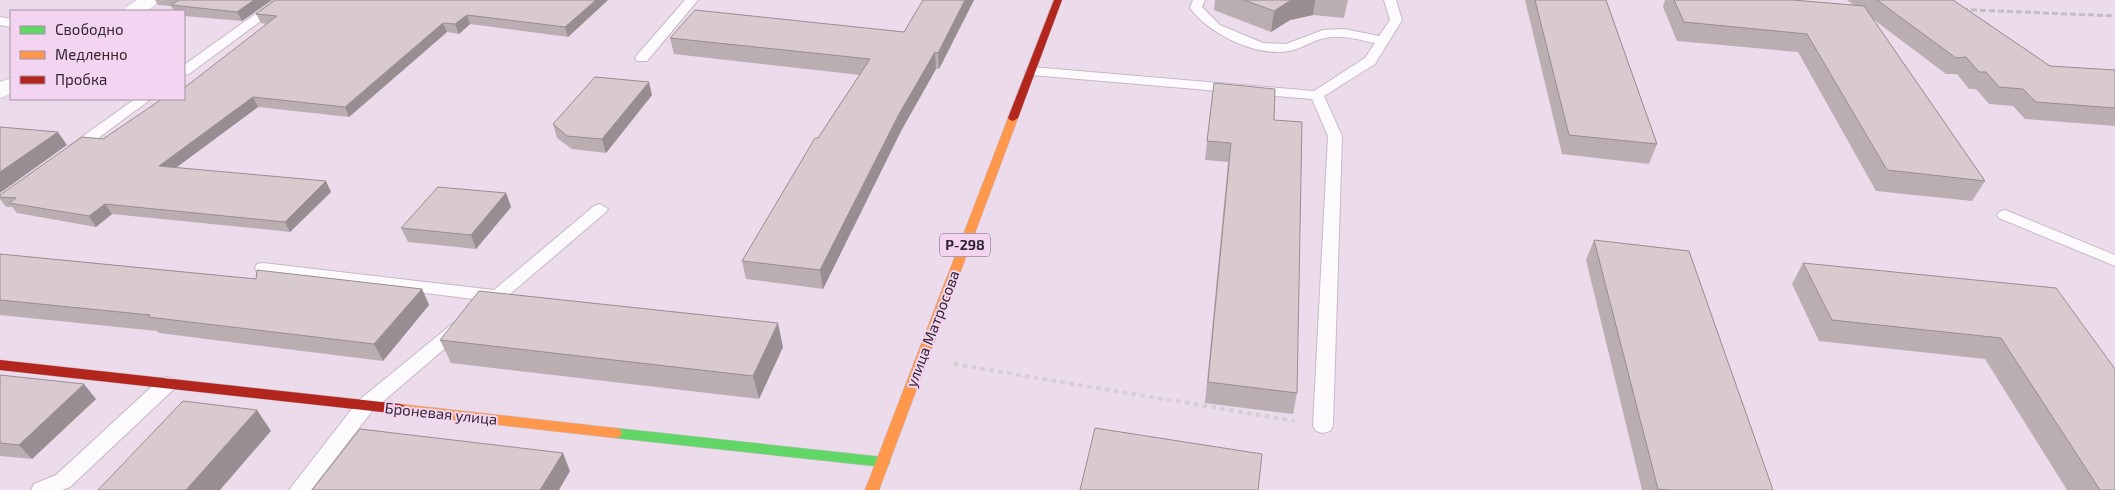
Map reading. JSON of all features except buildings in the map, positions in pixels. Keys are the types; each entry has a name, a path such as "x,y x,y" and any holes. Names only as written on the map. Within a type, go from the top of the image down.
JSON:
{"main road":[{"name":"улица Матросова","path":"872,490 1058,0"},
{"name":"Броневая улица","path":"0,364 882,462"}],"street":[{"path":"135,10 151,0"}],"lane":[{"path":"185,70 283,0"},
{"path":"642,58 692,0"},
{"path":"1199,0 1196,8 1216,28 1261,46 1287,48 1330,33 1344,33 1383,41"},
{"path":"1032,71 1317,95 1370,62 1396,20 1390,0"},
{"path":"1317,95 1335,136 1323,426"},
{"path":"64,156 143,100"},
{"path":"299,490 365,406 600,209"},
{"path":"2005,216 2115,261"},
{"path":"263,268 515,298"},
{"path":"42,490 63,480 167,384"}],"path":[{"path":"921,359 1323,426"}],"railway":[{"path":"1953,9 2115,16"}],"traffic: fast":[{"path":"615,433 883,462"}],"traffic: slow":[{"path":"872,490 1013,118"},
{"path":"400,409 615,433"}],"traffic: jam":[{"path":"1013,118 1058,0"},
{"path":"0,365 400,409"}]}
